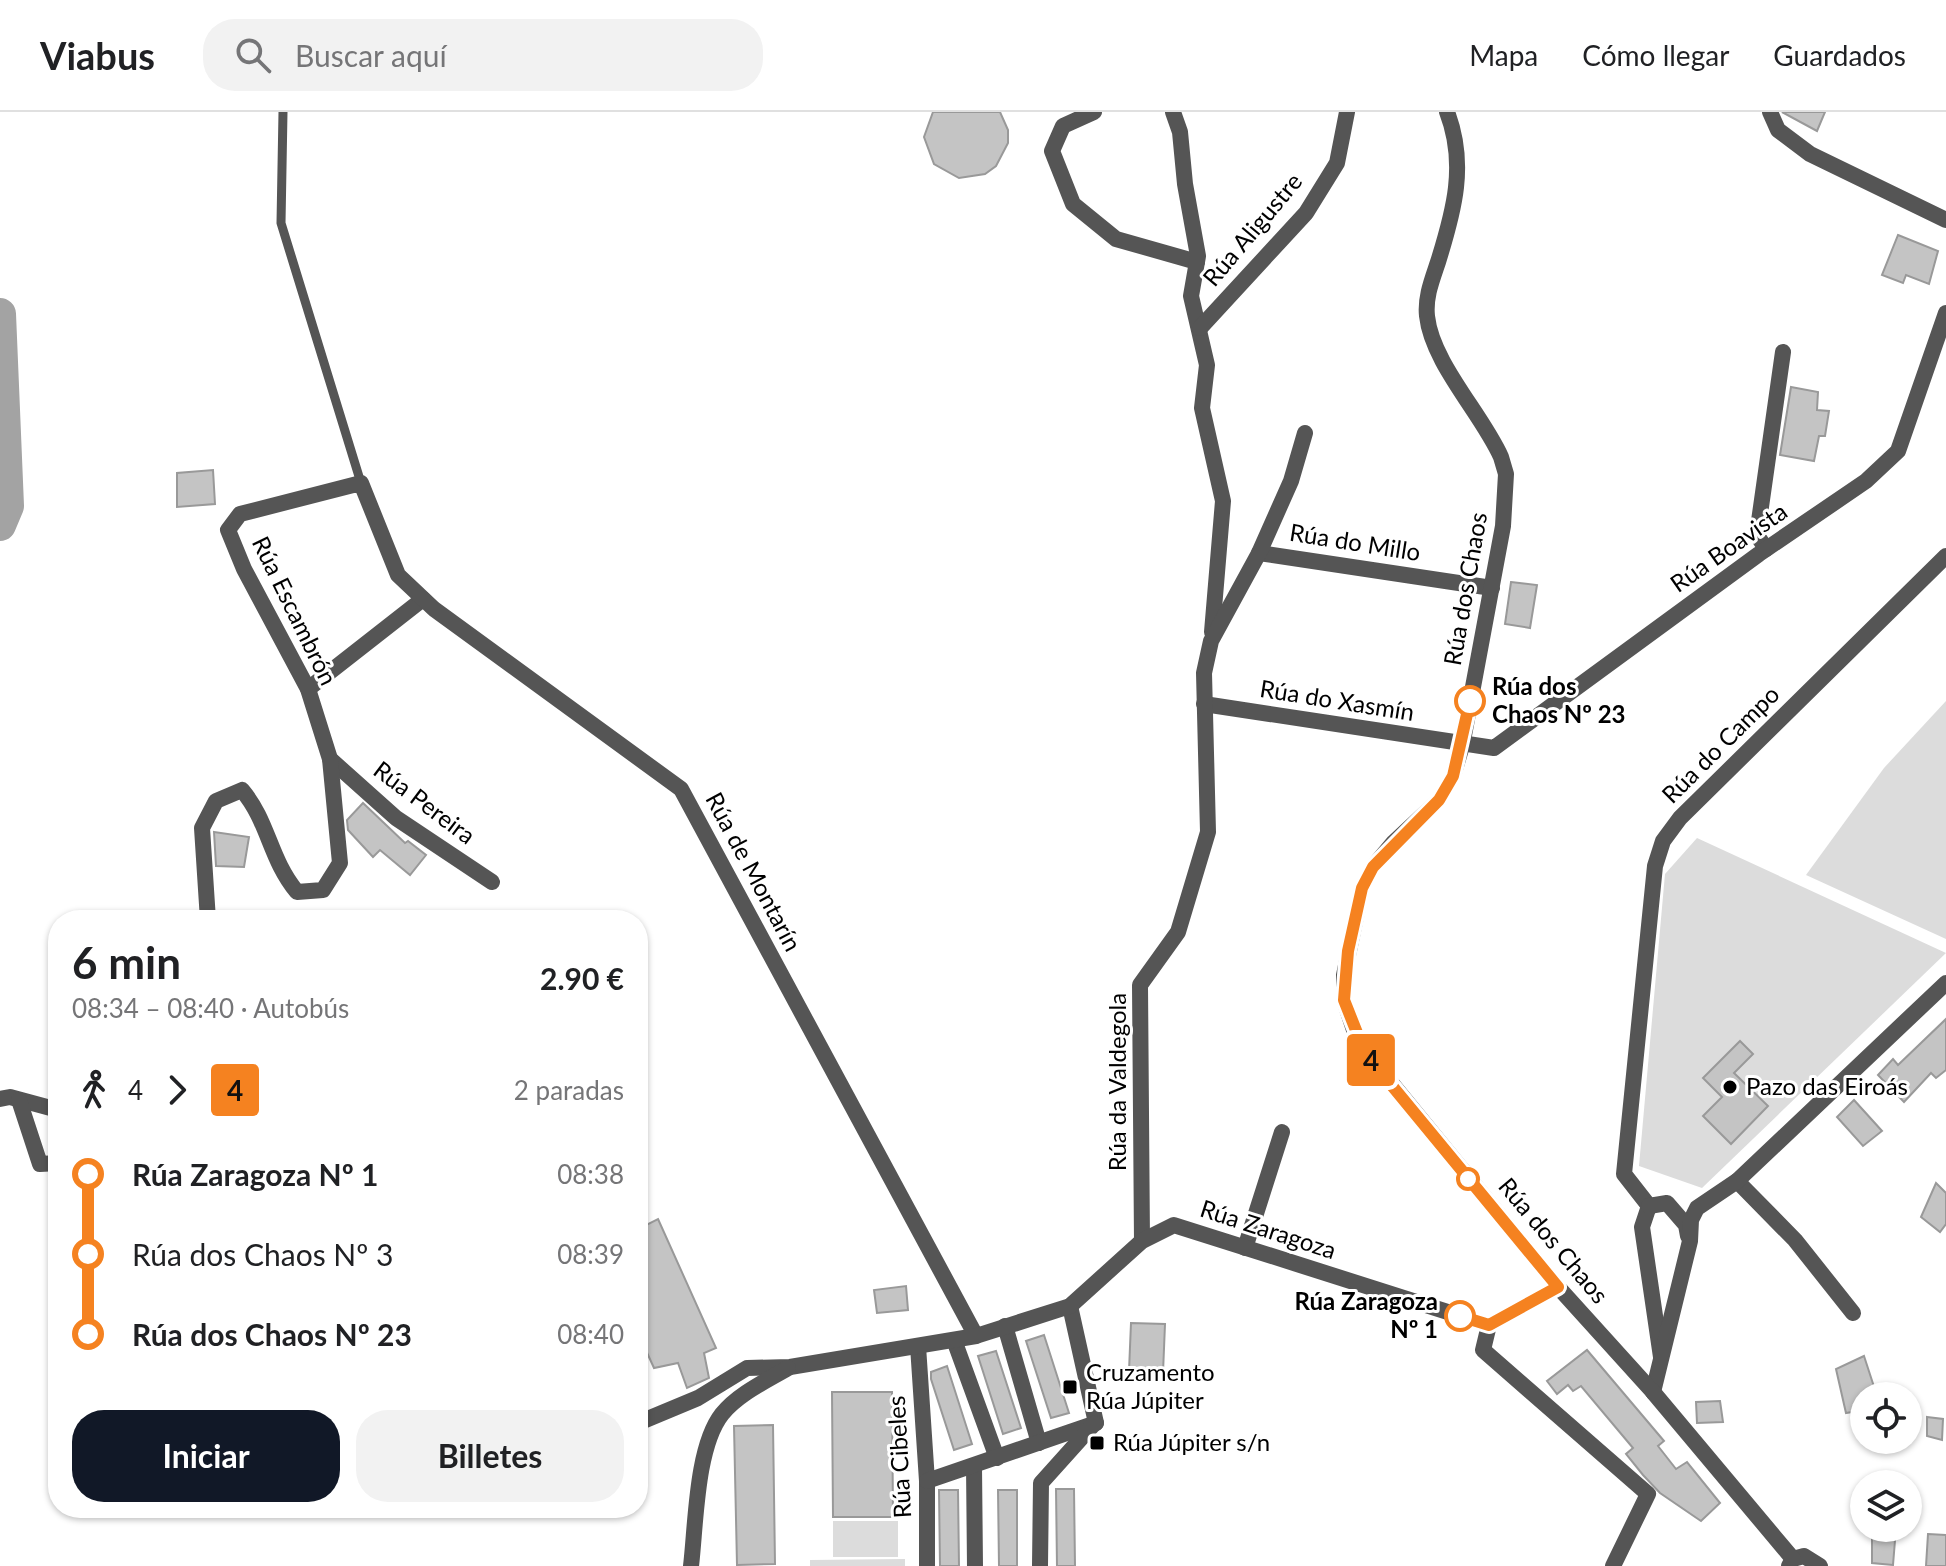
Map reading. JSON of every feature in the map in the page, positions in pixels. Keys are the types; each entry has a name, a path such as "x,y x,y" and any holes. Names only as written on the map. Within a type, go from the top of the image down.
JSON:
{"street":[{"path":"1094,112 1063,126 1052,151 1073,204 1116,239 1197,262"},
{"path":"1173,112 1180,132 1197,262 1191,296 1207,365 1202,408 1223,501 1211,641"},
{"name":"Rúa Aligustre","path":"1200,328 1306,213 1337,163 1347,112"},
{"name":"Rúa dos Chaos","path":"1447,112 1459,171 1451,221 1428,294 1427,320 1441,355 1492,437 1506,474 1503,526 1462,746 1453,776 1439,800 1394,842 1373,867 1362,888 1348,951 1344,1000 1365,1053 1558,1287 1653,1392 1791,1562"},
{"path":"1770,112 1778,130 1810,154 1946,220"},
{"name":"Rúa Boavista","path":"1462,746 1494,748 1766,549 1866,481 1898,451 1946,313"},
{"path":"1766,549 1757,535 1783,352"},
{"name":"Rúa da Valdegola","path":"1142,1241 1140,985 1178,932 1208,832 1204,673 1211,641 1259,553 1291,481 1305,433"},
{"name":"Rúa de Montarín","path":"361,483 398,575 423,599 681,789 976,1336"},
{"name":"Rúa Escambrón","path":"207,910 202,828 216,801 242,790 257,808 279,870 297,892 323,890 340,863 330,759 308,689 244,569 228,530 240,514 361,483"},
{"name":"Rúa do Millo","path":"1259,553 1492,588"},
{"name":"Rúa do Campo","path":"1649,1206 1624,1174 1655,866 1663,841 1680,818 1946,556"},
{"path":"308,689 423,599"},
{"name":"Rúa do Xasmín","path":"1204,704 1462,746"},
{"name":"Rúa Pereira","path":"330,759 396,818 492,882"},
{"path":"1653,1392 1690,1241 1691,1220 1697,1208 1737,1181 1946,983"},
{"path":"0,1099 48,1107"},
{"path":"19,1100 40,1164 48,1164"},
{"path":"1245,1248 1282,1132"},
{"path":"1737,1181 1795,1240 1853,1313"},
{"path":"1662,1363 1642,1227 1649,1206 1708,1200"},
{"path":"1667,1203 1686,1225 1690,1241"},
{"name":"Rúa Zaragoza","path":"790,1367 976,1336 1070,1306 1142,1241 1174,1225 1489,1325"},
{"path":"1558,1287 1489,1325 1483,1350 1648,1494 1613,1566"},
{"path":"1070,1306 1096,1423"},
{"path":"1005,1326 1039,1443"},
{"path":"954,1340 997,1458"},
{"name":"Rúa Cibeles","path":"918,1346 927,1481 927,1566"},
{"path":"648,1419 698,1398 747,1368 790,1367"},
{"path":"691,1566 705,1461 716,1425 736,1401 790,1367"},
{"path":"927,1481 1096,1423"},
{"path":"1040,1566 1041,1483 1096,1423"},
{"path":"974,1466 975,1566"},
{"path":"1791,1562 1804,1556 1820,1566"}],"lane":[{"path":"283,112 281,223 361,483"}],"shaded area":[{"path":"1946,701 1946,939 1806,875 1884,768"},
{"path":"1697,838 1946,953 1702,1188 1639,1166 1665,874"},
{"path":"833,1521 898,1521 898,1557 833,1557"},
{"path":"905,1559 905,1566 810,1566 810,1560"}],"building":[{"path":"933,112 1000,112 1008,130 1008,143 996,166 985,174 959,178 934,164 924,137"},
{"path":"1782,112 1825,112 1817,131"},
{"path":"1898,235 1938,251 1929,284 1906,275 1903,283 1882,275"},
{"path":"1791,387 1818,392 1817,410 1829,411 1825,436 1819,436 1814,461 1780,455"},
{"path":"213,470 215,504 177,507 177,473"},
{"path":"1511,582 1537,585 1530,628 1505,624"},
{"path":"363,803 405,843 408,841 426,855 410,875 380,850 373,857 348,830 347,820"},
{"path":"214,832 249,837 244,867 216,866"},
{"path":"1946,1019 1946,1070 1936,1078 1931,1073 1904,1102 1878,1075 1893,1059 1898,1065"},
{"name":"Pazo das Eiroás","path":"1740,1041 1753,1054 1734,1073 1768,1106 1731,1144 1703,1116 1722,1097 1703,1078"},
{"path":"1854,1100 1882,1131 1863,1146 1837,1117"},
{"path":"1936,1183 1946,1193 1946,1224 1940,1232 1921,1217"},
{"path":"658,1219 716,1348 704,1353 709,1378 687,1388 678,1363 654,1368 648,1355 648,1224"},
{"path":"906,1286 908,1310 877,1313 874,1290"},
{"path":"1131,1323 1165,1324 1163,1373 1129,1371"},
{"path":"1044,1335 1069,1413 1051,1418 1026,1341"},
{"path":"1587,1350 1664,1441 1658,1446 1676,1469 1687,1462 1720,1503 1701,1521 1660,1493 1643,1475 1626,1454 1633,1448 1581,1386 1573,1391 1568,1385 1557,1394 1547,1381"},
{"path":"996,1351 1021,1428 1003,1434 978,1356"},
{"path":"1864,1356 1872,1382 1850,1382 1850,1412 1846,1413 1836,1369"},
{"path":"947,1366 972,1444 954,1450 931,1379 931,1372"},
{"path":"832,1392 892,1392 893,1517 833,1517"},
{"path":"1720,1401 1723,1422 1697,1423 1696,1402"},
{"path":"1927,1417 1943,1419 1942,1440 1927,1436"},
{"path":"773,1425 775,1564 737,1565 734,1426"},
{"path":"1056,1489 1074,1489 1075,1566 1057,1566"},
{"path":"939,1490 958,1490 959,1566 940,1566"},
{"path":"998,1490 1017,1490 1017,1566 999,1566"},
{"path":"1928,1534 1946,1535 1946,1566 1926,1566"},
{"path":"1872,1542 1895,1542 1893,1565 1872,1563"}],"waterway":[{"path":"0,314 8,506 0,525"}],"bus line":[{"name":"4","path":"1460,1316 1489,1325 1558,1287 1365,1053 1348,1016 1344,1000 1344,975 1362,888 1373,867 1394,842 1439,800 1453,776 1470,701"}],"place":[{"name":"Rúa dos Chaos Nº 23","path":"1470,701"},
{"name":"Pazo das Eiroás","path":"1730,1087"},
{"name":"Rúa Zaragoza Nº 1","path":"1460,1316"},
{"name":"Cruzamento Rúa Júpiter","path":"1070,1387"},
{"name":"Rúa Júpiter s/n","path":"1097,1443"}]}
